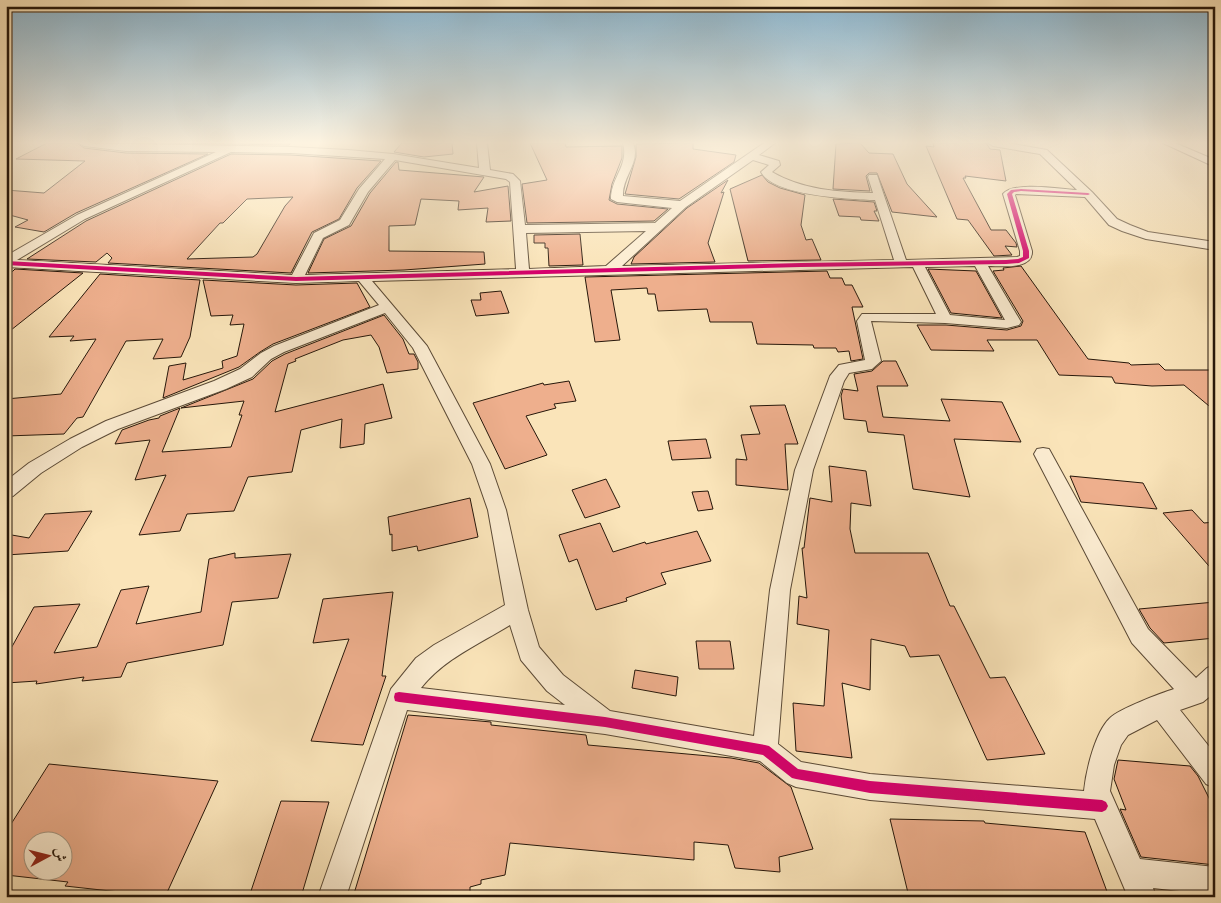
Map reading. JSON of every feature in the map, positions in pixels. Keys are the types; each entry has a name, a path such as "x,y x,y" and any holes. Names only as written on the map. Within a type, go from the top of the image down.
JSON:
{"street":[{"path":"6,262 73,222 153,185"},
{"path":"296,279 318,236 345,222 368,185"},
{"path":"514,185 523,272"},
{"path":"620,185 617,192 617,199 682,205"},
{"path":"610,270 682,205 710,185"},
{"path":"796,185 837,194 879,197"},
{"path":"875,185 901,263"},
{"path":"1079,185 1113,222 1126,228 1146,235 1215,246"},
{"path":"6,262 296,279 523,272 1006,262 1019,261 1026,258 1026,251 1009,194 1013,191 1088,194"},
{"path":"520,229 657,228"},
{"path":"917,263 945,319"},
{"path":"765,750 782,581 804,470 836,380 844,369 867,366 873,361 864,318 945,319 1008,324 1014,322 980,263"},
{"path":"362,277 420,346 481,464 497,510 517,610 529,653 555,683 605,722"},
{"path":"6,491 35,468 76,443 112,425 220,385 246,373 266,356 279,349 387,307"},
{"path":"1043,454 1140,636 1195,694"},
{"path":"332,897 399,697 424,666 442,652 517,610"},
{"path":"1215,676 1195,694 1161,705 1119,726 1111,738 1101,765 1097,791 1136,885 1215,881"},
{"path":"399,697 605,722 765,750 796,774 870,787 1102,806"},
{"path":"1161,705 1215,775"}],"building":[{"path":"54,185 138,185 76,213 44,232 15,227 28,220 6,214 6,190 44,193"},
{"path":"164,185 360,185 339,219 312,232 291,273 108,263 112,258 107,253 96,262 27,259 86,221","holes":["293,197 285,206 257,254 253,257 187,259 220,223 223,223 247,199"]},
{"path":"377,185 479,185 474,192 508,186 511,221 486,222 488,208 458,210 459,201 421,199 415,225 389,226 389,251 484,252 485,264 404,270 308,273 324,239 351,226"},
{"path":"522,185 612,185 609,200 617,204 668,209 654,221 527,223"},
{"path":"628,185 700,185 679,199 625,194"},
{"path":"720,185 725,185 721,193 724,192 708,243 715,262 631,264 634,257 687,208"},
{"path":"739,185 774,185 805,195 801,225 806,240 812,239 821,260 748,261 730,189"},
{"path":"833,185 868,185 870,191 833,189"},
{"path":"882,185 908,185 937,217 892,212"},
{"path":"943,185 967,185 991,230 1006,230 1017,247 1005,246 1012,255 994,256 968,220 957,219"},
{"path":"833,199 874,202 877,211 874,211 879,221 861,220 860,217 839,216"},
{"path":"580,234 583,265 549,266 548,248 545,248 545,243 534,243 534,235"},
{"path":"1021,266 1088,359 1129,363 1131,365 1159,364 1165,370 1215,370 1215,411 1184,385 1152,386 1115,383 1112,377 1059,375 1037,340 987,340 994,351 931,350 917,325 946,325 1007,330 1021,326 1023,321 993,271"},
{"path":"15,269 83,273 6,334 6,278"},
{"path":"928,269 976,271 1002,318 951,313"},
{"path":"827,271 830,278 842,278 845,285 852,285 863,307 852,307 863,359 851,361 849,351 838,352 836,348 814,348 813,345 757,344 752,322 710,322 707,309 658,311 655,294 648,294 647,288 611,290 620,340 595,342 585,277"},
{"path":"100,274 200,280 190,337 181,357 153,359 163,339 126,341 83,417 77,418 64,434 6,436 6,399 61,394 96,339 70,341 74,336 49,337"},
{"path":"203,280 296,285 357,283 370,307 273,344 239,367 163,398 169,366 186,363 183,380 223,368 222,361 237,356 244,324 230,325 233,315 211,316"},
{"path":"501,291 509,313 476,316 471,300 481,300 480,293"},
{"path":"384,315 403,339 409,354 414,354 418,362 418,369 387,373 379,347 371,335 343,340 295,359 296,361 288,364 275,412 383,384 392,418 365,424 364,444 340,448 342,419 301,430 292,472 248,477 234,511 187,514 180,531 139,535 166,475 135,480 150,440 115,444 122,430 159,418 180,408 162,452 231,447 242,415 239,415 244,401 181,408 253,379 272,361 285,354"},
{"path":"883,361 896,361 908,386 877,386 883,417 950,421 941,399 1002,402 1021,442 954,439 970,497 913,489 904,435 868,432 866,421 844,419 841,396 843,389 858,391 854,374 872,371"},
{"path":"569,381 576,401 554,404 556,408 526,416 547,455 505,469 473,403 543,383 544,385"},
{"path":"785,405 798,444 785,444 788,490 736,485 736,459 747,460 741,435 760,434 750,406"},
{"path":"706,439 711,458 672,460 668,441"},
{"path":"829,466 866,471 871,506 851,503 850,529 855,553 928,553 950,606 954,606 990,678 1005,677 1045,754 987,760 939,655 910,657 905,646 871,639 870,690 842,683 852,758 796,751 793,703 824,706 829,630 797,624 799,596 807,598 802,548 804,548 810,498 832,502"},
{"path":"1070,476 1143,483 1157,509 1081,502"},
{"path":"606,479 620,507 585,518 572,490"},
{"path":"708,491 713,509 698,511 692,492"},
{"path":"470,498 478,537 418,551 417,546 392,551 392,534 390,535 388,517"},
{"path":"1192,510 1204,523 1215,522 1215,573 1163,513"},
{"path":"92,511 68,551 6,555 6,534 29,538 45,514"},
{"path":"600,523 613,552 645,542 646,544 697,531 711,561 661,573 666,584 626,598 627,601 596,610 577,559 569,562 559,535"},
{"path":"235,553 235,558 291,554 278,598 232,602 223,645 127,663 121,677 82,681 84,677 36,684 37,681 6,683 6,652 9,652 34,607 80,604 54,653 97,647 121,590 149,586 136,624 201,612 209,559"},
{"path":"393,592 382,676 386,676 363,745 311,741 349,639 313,643 323,599"},
{"path":"1215,602 1215,638 1164,643 1150,628 1139,609"},
{"path":"696,641 730,641 734,669 699,669"},
{"path":"635,670 678,677 676,696 632,688"},
{"path":"408,715 491,722 491,725 586,735 588,745 731,758 759,763 791,787 813,849 779,857 780,872 735,868 728,845 694,842 694,860 510,843 505,875 481,880 481,884 470,887 470,897 353,897"},
{"path":"1118,760 1190,766 1198,776 1215,810 1215,865 1141,857 1120,809 1126,810 1114,779"},
{"path":"49,764 218,781 165,897 65,886 68,882 50,880 72,880 72,830 22,830 22,877 6,875 6,832"},
{"path":"281,801 329,802 301,897 249,897"},
{"path":"890,819 984,821 985,823 1085,832 1109,897 1015,897 1014,894 977,894 978,897 909,897"}],"cycle path":[{"path":"6,263 296,279 801,265 1006,262 1019,261 1026,258 1026,251 1009,194 1013,191 1021,190 1088,194"},
{"path":"399,697 605,722 765,750 796,774 870,787 1102,806"}]}
